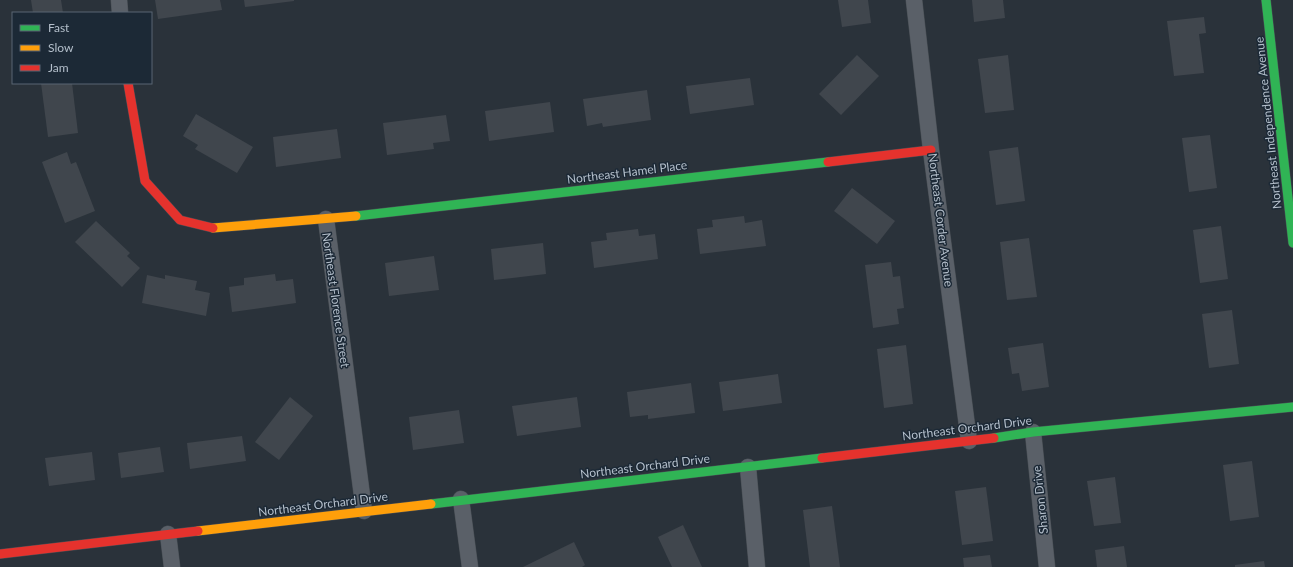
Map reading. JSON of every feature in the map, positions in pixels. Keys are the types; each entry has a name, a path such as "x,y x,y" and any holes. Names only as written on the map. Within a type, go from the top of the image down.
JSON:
{"street":[{"path":"119,0 120,12"},
{"name":"Northeast Corder Avenue","path":"914,0 969,441"},
{"name":"Northeast Independence Avenue","path":"1266,0 1293,243"},
{"name":"Northeast Florence Street","path":"128,84 145,181 180,220 215,228 326,219 364,511"},
{"name":"Northeast Hamel Place","path":"326,219 932,150"},
{"name":"Northeast Orchard Drive","path":"0,554 461,499 969,441 1033,432 1293,407"},
{"name":"Sharon Drive","path":"1033,432 1047,567"},
{"path":"748,467 757,567"},
{"path":"461,499 470,567"},
{"path":"168,534 172,567"}],"building":[{"path":"31,0 61,0 63,12 33,12"},
{"path":"155,0 220,0 222,10 158,19"},
{"path":"244,0 294,0 294,1 245,7"},
{"path":"838,0 868,0 871,23 842,27"},
{"path":"972,0 1003,0 1005,18 974,22"},
{"path":"1204,17 1206,33 1199,34 1204,73 1174,76 1167,21"},
{"path":"857,55 879,76 841,115 819,94"},
{"path":"1008,55 1014,110 985,113 978,59"},
{"path":"750,78 754,105 690,114 686,86"},
{"path":"41,84 72,84 78,133 48,137"},
{"path":"647,90 651,120 603,127 602,123 587,126 583,99"},
{"path":"550,102 554,132 489,141 485,111"},
{"path":"196,114 253,147 237,173 195,149 198,145 183,136"},
{"path":"446,115 450,141 433,143 434,149 387,155 383,123"},
{"path":"337,129 341,158 276,167 273,137"},
{"path":"1210,135 1217,188 1189,192 1182,138"},
{"path":"1018,147 1025,201 996,205 989,151"},
{"path":"67,152 71,164 76,162 95,211 65,223 42,162"},
{"path":"852,188 895,221 877,244 834,211"},
{"path":"744,216 745,223 762,220 766,246 700,254 697,229 713,227 712,220"},
{"path":"96,221 130,253 127,256 140,268 122,287 75,242"},
{"path":"1221,226 1228,279 1200,283 1193,230"},
{"path":"638,229 639,236 655,234 658,259 594,268 591,242 607,240 606,233"},
{"path":"1029,238 1037,297 1007,300 1000,242"},
{"path":"543,243 546,274 494,280 491,249"},
{"path":"434,256 439,290 389,296 385,263"},
{"path":"891,262 893,277 900,276 904,308 897,309 899,324 873,328 865,265"},
{"path":"275,274 276,281 293,279 296,303 232,312 229,287 244,285 244,278"},
{"path":"147,275 165,279 165,275 197,281 195,290 210,293 206,316 142,303"},
{"path":"1232,310 1239,364 1209,368 1202,314"},
{"path":"1043,343 1049,387 1022,391 1019,373 1012,374 1008,348"},
{"path":"906,345 913,404 884,408 877,349"},
{"path":"778,374 782,403 723,411 719,382"},
{"path":"691,383 695,413 648,419 648,415 630,417 627,392"},
{"path":"290,397 313,416 279,460 255,442"},
{"path":"577,397 581,427 517,436 512,406"},
{"path":"459,410 464,443 413,450 409,417"},
{"path":"242,436 246,461 190,469 187,443"},
{"path":"160,447 164,472 121,478 118,453"},
{"path":"92,452 95,480 49,486 45,458"},
{"path":"1252,461 1259,517 1230,521 1223,465"},
{"path":"1115,477 1121,523 1094,526 1087,481"},
{"path":"986,487 993,541 962,545 955,491"},
{"path":"832,506 840,567 810,567 803,510"},
{"path":"683,525 702,567 672,567 658,537"},
{"path":"574,542 585,565 582,567 523,567"},
{"path":"1124,546 1127,567 1097,567 1095,550"},
{"path":"990,555 992,567 964,567 963,558"},
{"path":"1264,561 1265,567 1235,567 1235,565"}],"traffic: fast":[{"path":"1266,0 1293,243"},
{"path":"356,216 828,162"},
{"path":"994,438 1033,432 1293,407"},
{"path":"431,504 822,458"}],"traffic: slow":[{"path":"213,228 356,216"},
{"path":"198,531 431,504"}],"traffic: jam":[{"path":"128,84 145,181 180,220 213,228"},
{"path":"828,162 931,150"},
{"path":"822,458 994,438"},
{"path":"0,554 198,531"}]}
